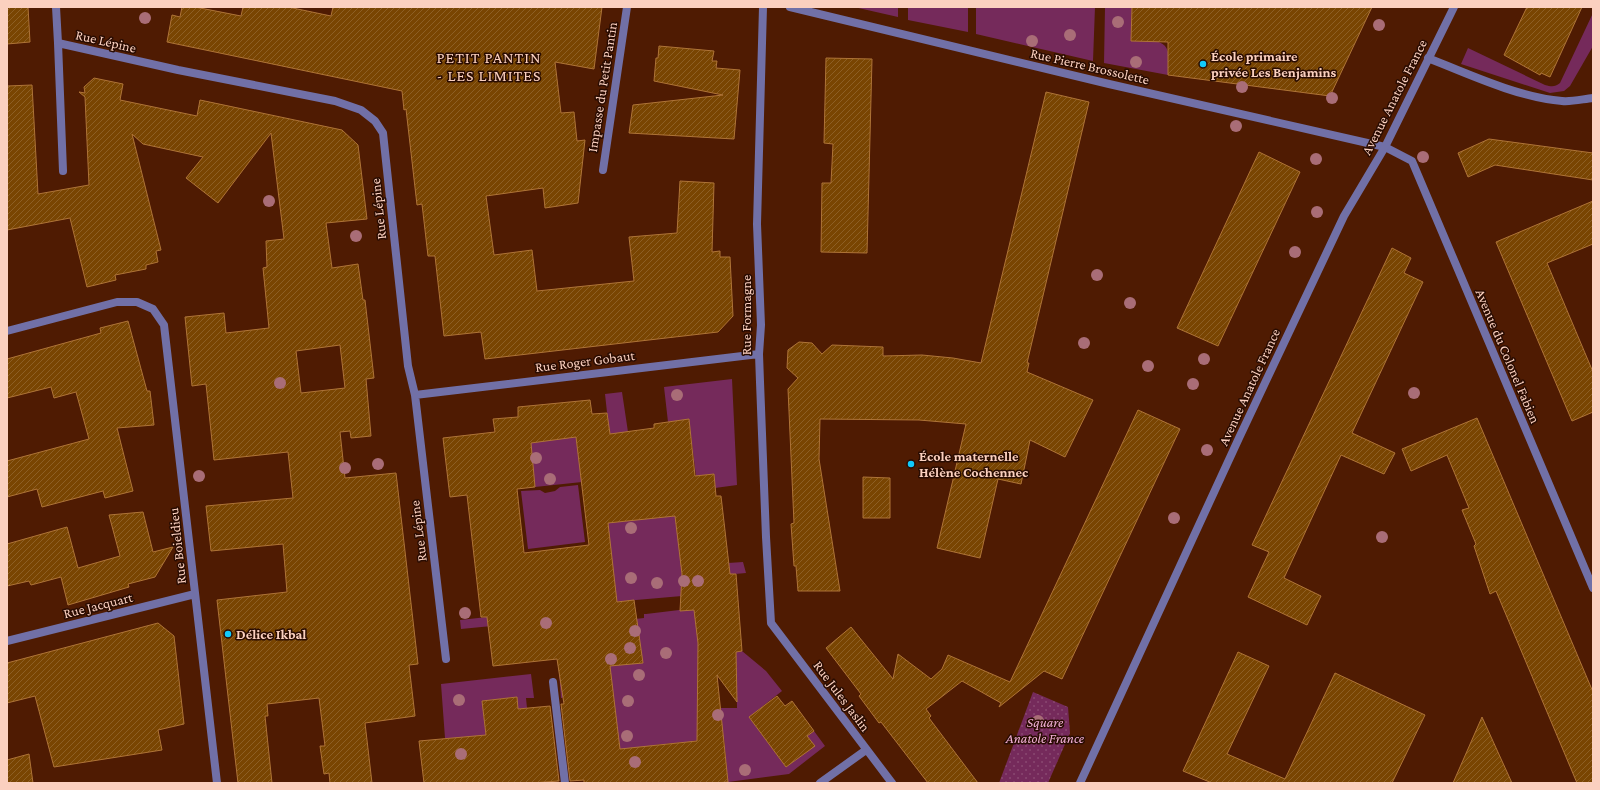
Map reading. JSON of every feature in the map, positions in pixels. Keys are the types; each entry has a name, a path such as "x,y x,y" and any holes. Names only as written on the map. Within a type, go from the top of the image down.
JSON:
{"street":[{"name":"Rue Lépine","path":"56,7 58,43 178,70 335,101 361,110 375,121 383,133 408,366 415,395 446,659"},
{"name":"Impasse du Petit Pantin","path":"603,170 628,7"},
{"name":"Rue Formagne","path":"763,7 756,224 761,325 759,354 766,537 772,623"},
{"name":"Rue Pierre Brossolette","path":"790,7 1101,82 1385,147"},
{"name":"Avenue Anatole France","path":"1080,783 1239,438 1344,216 1385,147 1454,7"},
{"path":"58,43 63,171"},
{"path":"1428,58 1492,83 1542,99 1564,101 1593,98"},
{"name":"Avenue du Colonel Fabien","path":"1385,147 1412,161 1589,571 1593,588"},
{"name":"Rue Boieldieu","path":"7,331 117,302 137,302 153,309 164,325 217,783"},
{"name":"Rue Roger Gobaut","path":"415,395 759,354"},
{"name":"Rue Jacquart","path":"7,641 195,594"},
{"name":"Rue Jules Jaslin","path":"772,623 892,783"},
{"path":"552,682 565,783"},
{"path":"820,783 866,750"}],"green space":[{"path":"854,7 898,7 898,17"},
{"path":"908,7 968,7 968,32 908,20"},
{"path":"976,7 1095,7 1093,61 976,34"},
{"path":"1105,7 1132,7 1131,41 1158,42 1166,47 1169,55 1168,75 1104,63"},
{"path":"1593,13 1593,46 1570,86 1564,91 1550,93 1461,64 1468,48 1545,85 1555,86 1560,83"},
{"path":"732,379 737,485 715,488 714,474 696,476 689,420 668,422 664,387"},
{"path":"622,392 628,432 610,440 605,394"},
{"path":"575,427 582,482 535,487 530,443"},
{"path":"578,485 585,542 528,549 521,491 540,490 545,493 555,491 560,487"},
{"path":"680,515 728,563 743,562 746,573 724,575 682,596 613,602 598,524"},
{"path":"704,607 700,656 742,651 766,671 782,691 749,717 786,767 814,746 807,736 814,731 825,746 789,774 728,782 724,738 692,741 695,776 678,783 689,777 685,742 655,745 622,783 611,678 578,682 578,696 561,698 559,672 603,668 513,624 461,629 460,620 549,610 598,623 644,618 644,614","holes":["698,662 736,662 737,708 697,708"]},
{"path":"531,674 534,698 526,698 527,708 518,709 516,697 482,701 489,762 457,783 452,738 445,738 441,684"},
{"name":"Square Anatole France","path":"1033,692 1068,707 1070,733 1048,783 999,783"}],"building":[{"path":"7,7 28,7 30,42 7,44"},
{"path":"182,7 195,7 241,16 243,7 288,7 331,16 333,7 602,7 594,69 555,62 561,113 574,112 577,141 585,140 578,203 545,208 543,188 486,196 494,255 532,250 537,291 634,281 629,237 677,233 680,181 714,183 712,252 720,251 720,257 730,257 733,316 718,332 485,359 481,332 444,336 435,256 428,256 422,204 417,205 406,109 404,110 402,91 167,42 172,15 180,17"},
{"path":"1132,7 1372,7 1330,96 1168,75 1168,42 1131,41"},
{"path":"1527,7 1582,7 1550,77 1541,73 1540,75 1504,55"},
{"path":"659,46 714,51 712,61 717,61 716,68 740,70 734,139 629,133 633,105 723,95 654,81 656,58 658,58"},
{"path":"826,58 872,59 867,253 821,252 822,183 831,183 833,144 824,143"},
{"path":"94,78 123,84 120,100 197,116 200,100 342,130 358,145 367,219 326,223 332,268 358,264 363,300 365,300 374,378 366,379 371,436 351,438 350,431 340,432 345,478 396,473 418,664 409,665 415,716 365,723 372,783 330,783 329,773 324,774 320,746 325,746 319,698 267,704 268,716 265,716 272,783 238,783 217,600 287,592 283,544 211,551 206,506 293,498 288,452 214,460 206,384 192,386 185,317 224,313 226,333 269,328 263,268 267,267 266,241 284,239 271,133 218,203 186,178 203,157 143,144 132,134 161,250 156,251 158,262 146,265 146,269 115,275 116,280 87,287 70,218 7,230 7,86 32,85 38,194 89,185 85,97 79,92 85,93 84,87","holes":["340,345 345,388 301,393 296,351"]},
{"path":"1046,92 1089,102 1027,363 1029,363 1027,372 1093,400 1065,457 1030,440 1021,484 998,479 980,558 937,548 966,424 919,420 820,419 819,459 840,591 798,591 796,566 794,566 791,524 794,523 788,389 798,378 787,368 788,350 799,342 812,343 822,354 832,345 883,347 883,356 922,355 981,363"},
{"path":"1489,139 1593,153 1593,180 1495,165 1468,177 1458,153"},
{"path":"1259,152 1300,172 1218,346 1177,328"},
{"path":"1593,201 1593,244 1547,263 1593,372 1593,412 1572,421 1496,242"},
{"path":"1392,248 1411,258 1404,273 1423,282 1352,433 1395,453 1384,474 1341,455 1284,578 1321,596 1307,625 1248,597 1269,552 1252,545"},
{"path":"128,321 147,391 150,391 154,425 117,428 133,491 105,498 103,491 42,507 37,489 7,497 7,461 89,439 76,392 54,398 51,387 7,398 7,359 101,333 100,328"},
{"path":"590,400 592,414 607,413 610,434 654,428 654,424 689,419 695,476 714,474 716,496 721,496 730,574 736,574 742,651 736,652 737,702 717,675 728,782 584,783 584,780 570,781 561,704 564,704 557,659 493,666 487,617 481,617 467,495 450,497 443,438 495,432 493,419 518,417 518,407","holes":["576,437 589,545 524,553 517,489 535,487 531,443","675,516 682,574 680,611 694,610 698,643 697,741 620,749 610,666 643,663 634,600 617,602 608,523"]},
{"path":"1138,410 1180,429 1062,679 1044,671 999,707 1001,703 962,681 926,709 931,716 929,718 978,783 928,783 881,722 879,723 859,696 861,694 826,648 851,627 893,679 898,654 931,679 942,669 948,655 1010,682"},
{"path":"1477,418 1593,692 1593,783 1577,783 1496,591 1490,594 1474,546 1476,544 1462,510 1469,508 1447,455 1411,471 1402,449"},
{"path":"863,477 890,478 890,518 863,518"},
{"path":"143,512 153,552 173,547 155,577 128,584 129,587 68,605 61,577 31,585 29,581 7,586 7,544 67,527 78,568 120,556 109,515"},
{"path":"158,623 174,636 184,724 158,730 162,750 54,767 35,696 7,703 7,663"},
{"path":"1238,652 1269,666 1227,754 1285,779 1335,673 1425,715 1392,783 1212,783 1183,771"},
{"path":"777,696 785,706 792,701 814,731 807,736 815,746 786,767 749,717"},
{"path":"517,697 518,709 550,706 559,781 531,783 424,783 419,741 486,735 482,701"},
{"path":"1482,717 1512,783 1453,783"},
{"path":"29,754 33,783 7,783 7,760"}],"place":[{"name":"École primaire privée Les Benjamins","path":"1203,64"},
{"name":"École maternelle Hélène Cochennec","path":"911,464"},
{"name":"Délice Ikbal","path":"228,634"}],"district":[{"name":"PETIT PANTIN - LES LIMITES","path":"489,66"}]}
